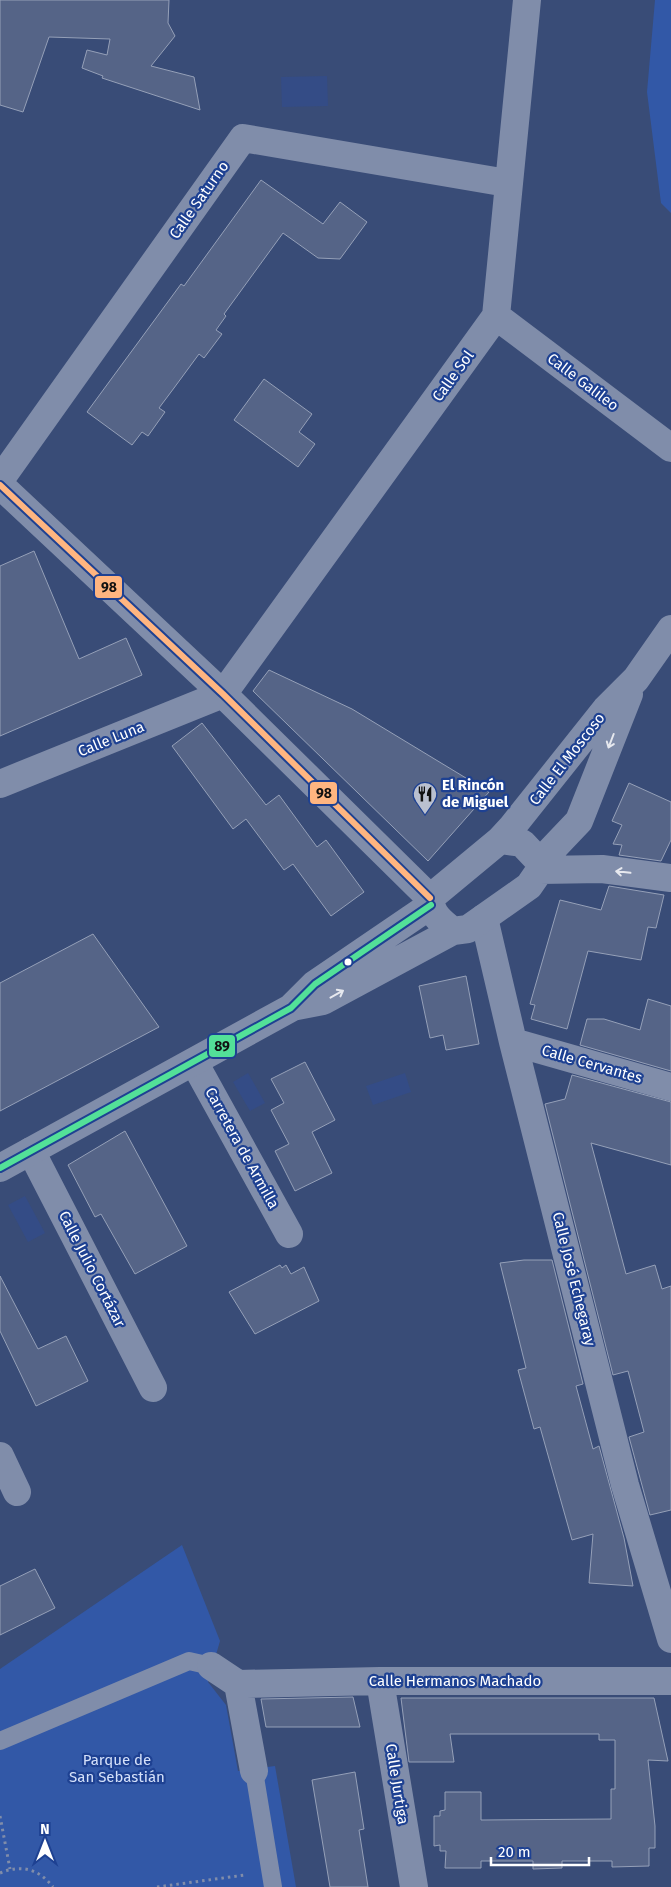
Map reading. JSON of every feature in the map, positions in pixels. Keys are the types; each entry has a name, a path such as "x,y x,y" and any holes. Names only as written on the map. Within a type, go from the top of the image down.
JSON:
{"street":[{"path":"496,316 507,183 527,0"},
{"name":"Calle Saturno","path":"0,480 243,138 507,183"},
{"name":"Calle Galileo","path":"496,316 671,448"},
{"name":"Calle Sol","path":"223,694 496,316"},
{"path":"0,484 223,694 431,902 438,920 452,931 323,1001 291,1008"},
{"name":"Calle El Moscoso","path":"431,902 500,840 534,802 606,709 636,679 671,629"},
{"name":"Calle El Moscoso","path":"452,931 468,929 530,886 540,866 579,821 636,679"},
{"name":"Calle Luna","path":"0,784 223,694"},
{"path":"500,840 522,843 540,866 602,869 671,878"},
{"path":"0,1168 291,1008 315,984 431,902"},
{"name":"Calle José Echegaray","path":"484,918 513,1042 626,1485 671,1639"},
{"name":"Calle Cervantes","path":"513,1042 671,1087"},
{"name":"Carretera de Armilla","path":"194,1062 289,1234"},
{"name":"Calle Julio Cortázar","path":"31,1151 153,1388"},
{"path":"0,1456 17,1492"},
{"path":"211,1666 238,1684 254,1770"},
{"name":"Calle Hermanos Machado","path":"238,1684 380,1681 671,1681"},
{"name":"Calle Jurtiga","path":"380,1681 414,1887"}],"lane":[{"path":"0,1741 189,1662 211,1666"},
{"path":"254,1770 272,1879"}],"path":[{"path":"0,1816 10,1869"},
{"path":"0,1873 10,1869 23,1868 36,1872 46,1878 52,1887"},
{"path":"158,1887 272,1879"}],"green space":[{"path":"655,0 671,0 671,213 661,203 647,92"},
{"name":"Parque de San Sebastián","path":"182,1545 220,1641 208,1682 226,1705 238,1771 275,1766 296,1887 0,1887 0,1669"}],"shaded area":[{"path":"327,76 328,106 282,107 281,77"},
{"path":"248,1073 265,1103 250,1111 233,1082"},
{"path":"405,1073 411,1092 373,1105 366,1086"},
{"path":"25,1196 45,1233 28,1242 8,1205"}],"building":[{"path":"0,0 169,0 168,23 175,36 151,66 194,77 200,110 102,78 103,76 82,68 87,50 107,55 110,39 49,37 23,112 0,105"},
{"path":"261,180 323,224 340,202 367,222 340,259 318,258 283,233 224,314 226,316 216,330 222,334 204,358 199,354 159,408 165,412 148,436 142,432 132,445 87,412 181,284 184,286"},
{"path":"264,379 312,414 299,432 315,444 298,467 234,420"},
{"path":"34,551 79,659 126,638 142,675 0,736 0,566"},
{"path":"269,670 352,709 489,792 428,861 253,691"},
{"path":"202,723 266,805 279,795 317,847 326,840 364,892 331,916 293,864 284,870 246,819 233,829 172,746"},
{"path":"629,783 671,802 671,840 661,861 619,855 622,845 613,844 622,825 612,821"},
{"path":"609,886 664,895 656,928 648,927 641,960 588,951 567,1029 531,1019 535,1005 530,1004 560,900 601,910"},
{"path":"93,934 159,1027 0,1111 0,983"},
{"path":"466,976 479,1044 446,1050 443,1035 430,1038 419,986"},
{"path":"648,999 671,1006 671,1071 580,1045 587,1019 604,1019 640,1030"},
{"path":"305,1062 335,1120 312,1132 332,1173 295,1191 275,1151 289,1144 271,1110 284,1103 271,1079"},
{"path":"572,1075 671,1102 671,1165 591,1143 626,1274 655,1265 662,1289 671,1286 671,1510 650,1515 629,1437 644,1432 628,1371 613,1375 545,1104 565,1099"},
{"path":"125,1131 187,1246 135,1274 101,1214 95,1217 68,1165"},
{"path":"524,1260 552,1260 583,1384 576,1386 593,1449 599,1446 624,1538 633,1586 589,1583 593,1534 572,1540 540,1427 534,1429 518,1370 526,1368 500,1263"},
{"path":"280,1265 282,1268 286,1265 291,1274 304,1267 319,1301 255,1334 229,1292"},
{"path":"0,1276 38,1349 66,1336 88,1381 36,1406 0,1331"},
{"path":"35,1569 55,1608 0,1635 0,1586"},
{"path":"353,1697 360,1727 266,1727 261,1699"},
{"path":"401,1698 654,1698 668,1761 648,1760 655,1826 655,1848 649,1848 649,1866 612,1867 612,1861 562,1861 562,1868 533,1869 533,1861 481,1861 481,1868 445,1868 446,1851 440,1851 440,1845 434,1846 434,1816 440,1816 440,1811 445,1810 445,1792 481,1792 481,1820 611,1819 611,1789 615,1789 615,1740 599,1740 599,1734 450,1734 454,1762 409,1762"},
{"path":"355,1772 364,1829 359,1830 368,1887 330,1887 312,1780"}],"transit line":[{"name":"98","path":"0,485 223,694 430,898"},
{"name":"89","path":"0,1168 291,1008 315,984 431,905"}],"place":[{"name":"El Rincón de Miguel","path":"425,815"}]}
